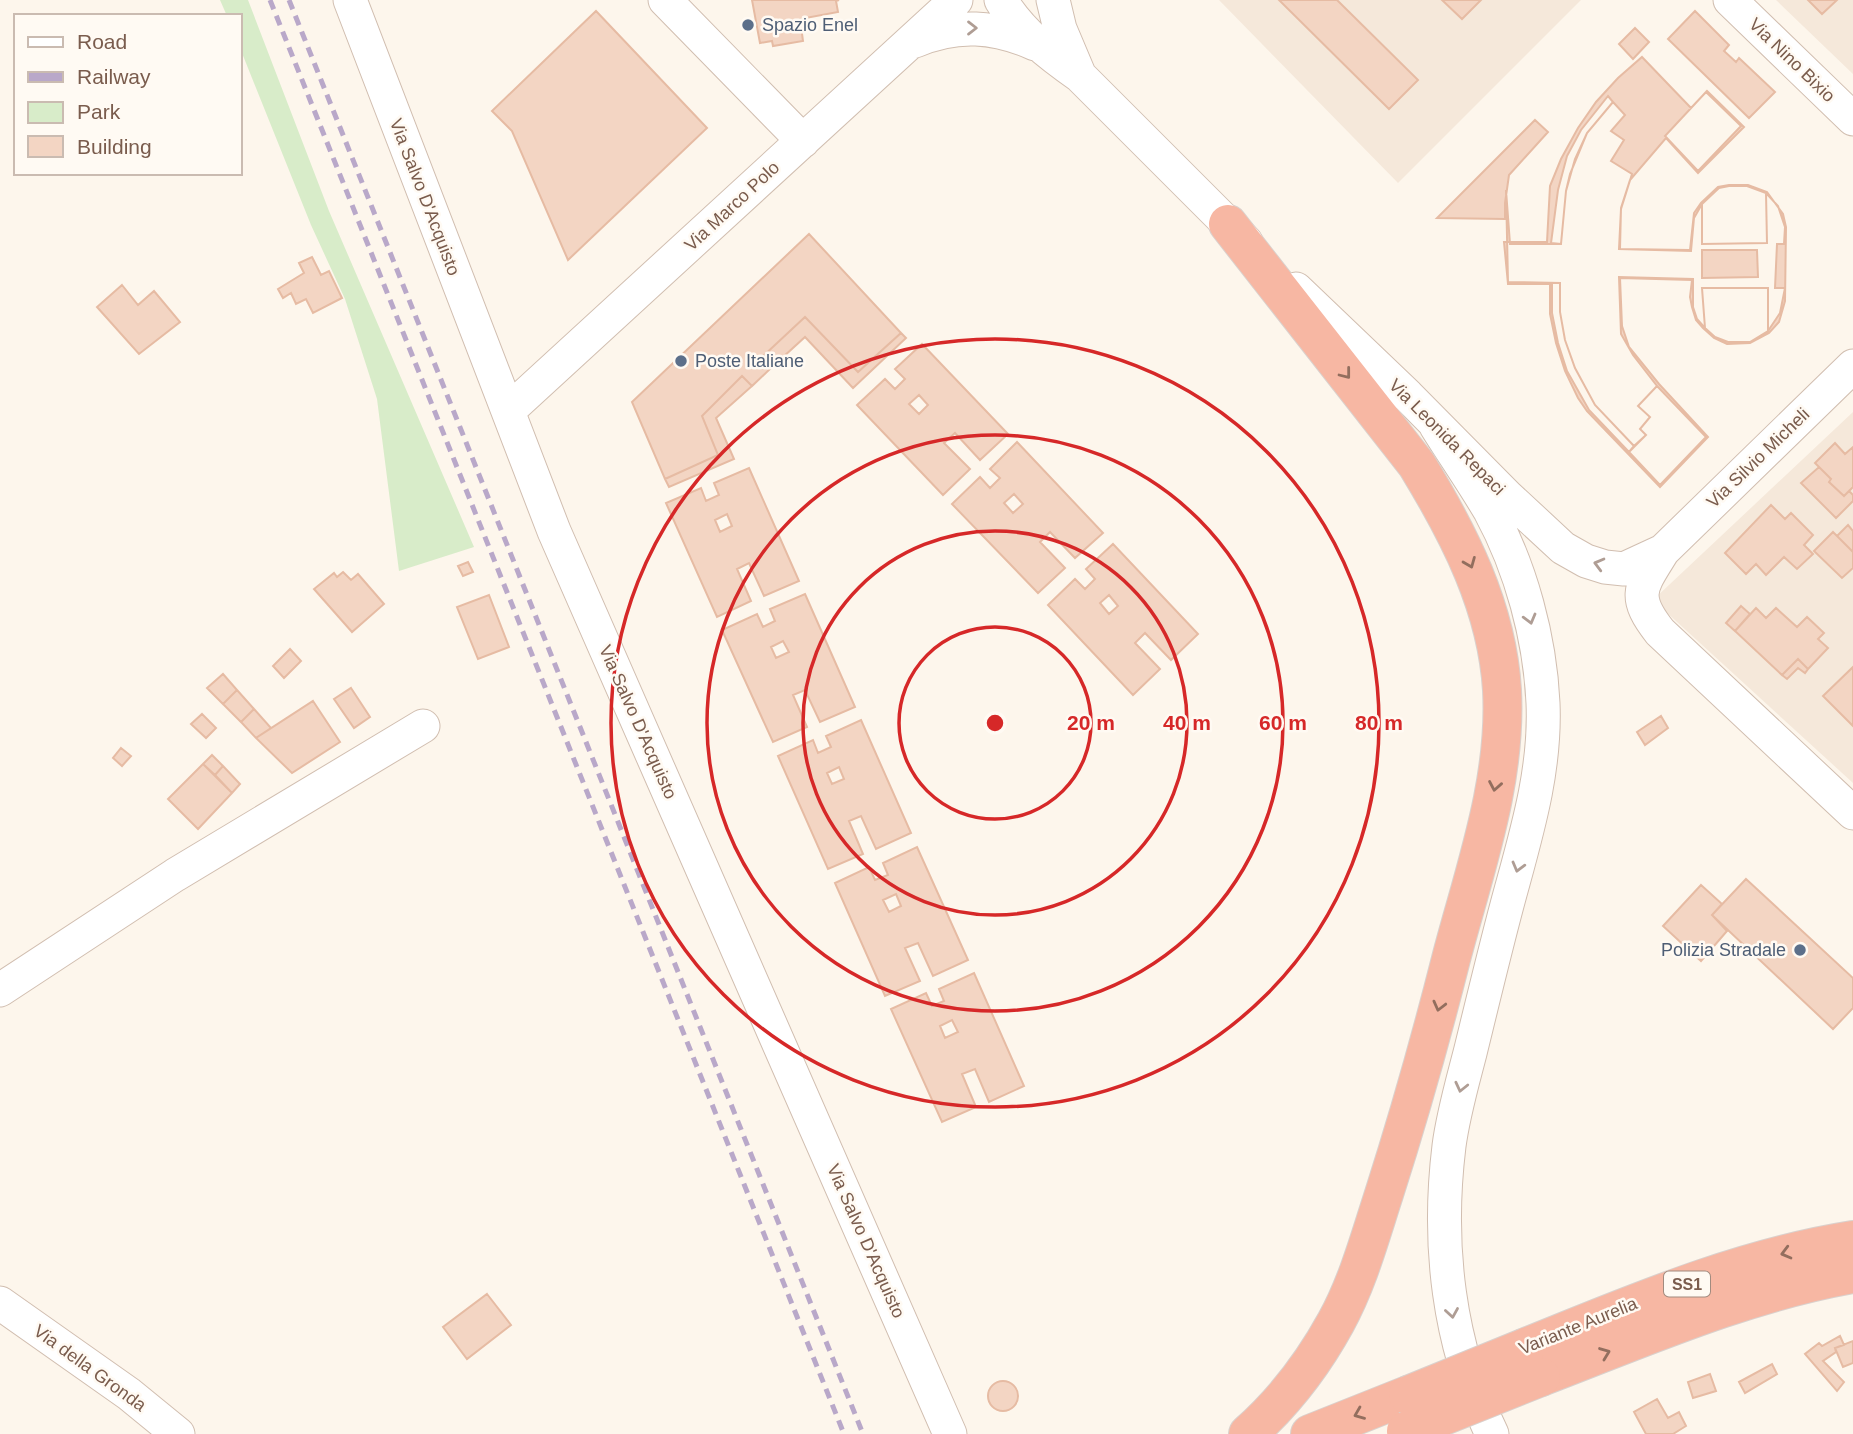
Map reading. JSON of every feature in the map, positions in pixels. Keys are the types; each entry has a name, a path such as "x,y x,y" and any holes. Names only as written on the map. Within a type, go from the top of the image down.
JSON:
{"highway":[{"path":"1228,224 1417,465 1440,502 1469,560 1492,625 1498,656 1502,705 1500,755 1482,848 1420,1080 1361,1266 1337,1320 1311,1365 1248,1434"},
{"name":"Variante Aurelia","path":"1310,1434 1405,1420 1534,1362 1724,1270 1853,1240"},
{"name":"Variante Aurelia","path":"1534,1362 1790,1288 1853,1274"}],"street":[{"name":"Via Salvo D'Acquisto","path":"350,0 554,531 950,1434"},
{"path":"665,0 803,141"},
{"name":"Via Leonida Repaci","path":"1001,0 1014,19 1041,46 1080,76 1545,533 1572,554 1605,567 1624,569 1663,551"},
{"name":"Via Nino Bixio","path":"1730,0 1853,119"},
{"name":"Via Marco Polo","path":"508,411 953,1"},
{"path":"1051,4 1080,76"},
{"path":"907,45 943,31 981,28 1016,36 1041,46"},
{"name":"Via Silvio Micheli","path":"1663,551 1853,366"},
{"path":"1436,426 1489,510 1507,548 1534,634 1543,700 1542,748 1532,813 1464,1075 1447,1168 1446,1241 1454,1326 1460,1353 1492,1434"},
{"path":"1663,551 1642,587 1641,596 1651,621 1853,813"},
{"path":"0,990 175,874 423,726"},
{"name":"Via della Gronda","path":"0,1303 129,1394 178,1434"}],"shaded area":[{"path":"1219,0 1581,0 1398,183"},
{"path":"1776,0 1853,0 1853,74"},
{"path":"1853,412 1853,783 1653,600"}],"green space":[{"path":"220,0 248,0 329,211 474,547 399,571 377,399 345,299 311,225 242,53 242,14 226,14"}],"building":[{"path":"752,0 839,0 836,1 838,12 800,19 803,41 773,46 772,41 760,43"},
{"path":"1279,0 1337,0 1418,80 1389,109"},
{"path":"1442,0 1481,0 1462,19"},
{"path":"1808,0 1837,0 1822,14"},
{"path":"596,11 707,128 568,260 512,131 492,111"},
{"path":"1695,11 1729,45 1724,51 1736,62 1739,58 1775,92 1749,118 1668,39"},
{"path":"1635,28 1649,42 1633,59 1619,44"},
{"path":"1642,57 1691,108 1707,91 1744,127 1698,173 1666,138 1630,180 1621,208 1620,249 1690,250 1694,213 1718,187 1729,185 1748,185 1767,192 1783,214 1786,227 1785,301 1779,322 1769,333 1750,343 1727,344 1714,338 1703,328 1696,320 1692,307 1692,280 1620,278 1622,326 1629,347 1708,437 1660,487 1587,411 1578,398 1556,343 1550,314 1550,284 1508,284 1504,242 1547,242 1550,186 1561,159 1596,102"},
{"path":"1706,92 1741,126 1698,171 1665,136"},
{"path":"1608,96 1613,102 1587,133 1570,174 1561,244 1551,243 1558,190 1567,156 1581,130"},
{"path":"1613,102 1625,115 1611,131 1624,140 1611,161 1632,174 1621,209 1619,249 1691,251 1694,218 1702,204 1702,244 1767,243 1766,193 1778,206 1785,227 1784,244 1777,244 1775,288 1785,288 1780,313 1768,331 1768,288 1702,288 1705,328 1697,319 1693,307 1693,279 1619,277 1621,334 1657,386 1638,406 1650,417 1640,429 1646,435 1634,446 1595,405 1575,368 1565,340 1560,312 1560,283 1508,282 1506,190 1510,244 1561,244 1566,191 1575,159 1587,133","holes":["1702,250 1757,250 1758,277 1702,278"]},
{"path":"1535,120 1548,132 1509,175 1505,219 1437,218"},
{"path":"1747,186 1766,193 1767,243 1702,244 1702,204 1719,188"},
{"path":"809,234 901,333 858,372 805,317 761,358 771,368 752,386 742,376 702,416 718,455 665,479 632,402"},
{"path":"312,257 321,275 329,271 342,298 313,313 306,299 296,304 291,293 283,298 278,289 304,273 299,263"},
{"path":"1552,283 1560,283 1560,312 1565,340 1575,368 1595,405 1634,446 1629,452 1589,410 1567,371 1552,313"},
{"path":"122,285 138,305 154,291 180,322 139,354 97,307"},
{"path":"1702,288 1768,288 1768,331 1750,342 1728,342 1715,337 1705,328"},
{"path":"805,317 858,372 901,333 906,338 853,388 805,337 771,368 761,358"},
{"path":"922,344 1008,434 980,460 955,433 944,443 970,469 943,495 857,405 885,379 895,389 905,379 895,369","holes":["919,395 928,405 919,414 909,404"]},
{"path":"742,376 752,386 716,418 734,459 669,487 665,479 718,455 702,416"},
{"path":"1657,386 1706,437 1660,485 1629,452 1646,435 1640,429 1650,417 1638,406"},
{"path":"1017,442 1103,533 1075,558 1050,532 1040,542 1065,568 1038,593 952,504 980,477 990,488 1000,478 990,469","holes":["1014,494 1023,504 1013,513 1004,503"]},
{"path":"1835,443 1845,454 1853,447 1853,487 1844,496 1815,463"},
{"path":"1819,467 1831,479 1829,482 1844,496 1849,491 1853,495 1853,501 1836,518 1801,483"},
{"path":"749,468 799,581 764,596 749,563 737,569 751,601 717,617 666,503 701,488 706,501 719,495 714,483","holes":["727,514 732,526 720,532 715,520"]},
{"path":"1771,505 1785,519 1791,513 1813,535 1804,545 1813,554 1797,569 1784,557 1766,575 1756,564 1746,574 1725,553"},
{"path":"1848,525 1853,531 1853,552 1837,536"},
{"path":"1833,532 1853,552 1853,568 1842,578 1814,551"},
{"path":"1113,544 1198,634 1171,660 1145,633 1135,643 1160,669 1133,695 1048,605 1075,579 1085,589 1095,579 1086,569","holes":["1109,595 1118,606 1109,614 1100,603"]},
{"path":"468,562 473,572 463,576 458,566"},
{"path":"343,572 351,580 358,574 384,604 352,632 314,589 334,573 337,577"},
{"path":"805,594 855,707 820,722 805,690 793,695 807,727 773,742 722,630 757,614 763,627 775,621 770,609","holes":["783,641 789,652 776,658 771,647"]},
{"path":"489,595 509,647 478,659 457,607"},
{"path":"1741,606 1750,614 1735,631 1726,623"},
{"path":"1756,608 1766,618 1776,608 1797,627 1807,617 1824,633 1818,639 1828,648 1808,669 1798,659 1782,675 1735,631"},
{"path":"290,649 301,661 284,678 273,666"},
{"path":"1798,659 1808,669 1805,673 1798,668 1787,679 1782,675"},
{"path":"1853,667 1853,726 1823,696"},
{"path":"223,674 237,690 223,704 207,688"},
{"path":"351,688 370,717 354,728 334,699"},
{"path":"237,690 254,709 241,722 223,704"},
{"path":"313,701 340,742 292,773 256,738"},
{"path":"254,709 271,728 256,738 241,722"},
{"path":"202,714 216,728 206,738 191,724"},
{"path":"1661,716 1668,728 1645,745 1637,732"},
{"path":"861,720 911,833 876,849 861,816 849,821 863,854 828,869 778,756 813,740 818,753 831,747 826,736","holes":["839,767 844,779 832,784 827,773"]},
{"path":"121,748 131,756 122,766 113,758"},
{"path":"212,755 223,766 215,775 203,764"},
{"path":"203,764 232,793 198,829 168,799"},
{"path":"223,766 240,784 232,793 215,775"},
{"path":"917,847 968,960 933,976 918,943 905,948 920,981 885,996 835,883 869,867 875,880 888,875 883,863","holes":["896,894 901,906 889,912 883,900"]},
{"path":"1746,879 1853,978 1853,1008 1833,1029 1712,915"},
{"path":"1701,885 1722,904 1712,915 1727,931 1701,961 1663,926"},
{"path":"974,973 1024,1086 989,1102 975,1069 962,1074 976,1107 942,1122 891,1009 926,993 932,1006 944,1001 939,989","holes":["952,1020 958,1032 945,1038 940,1026"]},
{"path":"487,1294 511,1325 467,1359 443,1327"},
{"path":"1840,1336 1844,1345 1835,1348 1836,1352 1823,1361 1844,1382 1837,1391 1805,1354 1819,1343 1822,1346"},
{"path":"1853,1341 1853,1363 1843,1367 1835,1348"},
{"path":"1772,1364 1777,1374 1745,1393 1739,1382"},
{"path":"1710,1374 1716,1391 1693,1398 1688,1382"},
{"path":"1003,1381 1014,1385 1018,1396 1014,1407 1003,1411 992,1407 988,1396 992,1385"},
{"path":"1657,1399 1668,1418 1679,1412 1686,1426 1673,1434 1646,1434 1634,1412"}],"railway":[{"path":"270,0 844,1434"},
{"path":"289,0 863,1434"}],"place":[{"name":"Spazio Enel","path":"748,25"},
{"name":"Poste Italiane","path":"681,361"},
{"name":"Polizia Stradale","path":"1800,950"}]}
